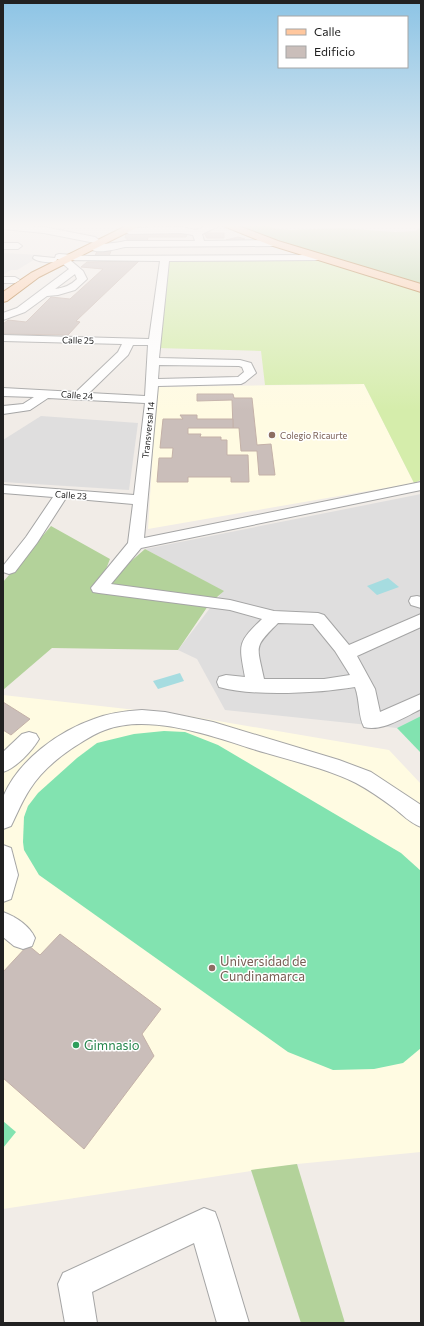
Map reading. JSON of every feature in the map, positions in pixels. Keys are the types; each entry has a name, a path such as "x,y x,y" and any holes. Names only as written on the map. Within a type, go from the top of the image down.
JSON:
{"main road":[{"path":"3,298 18,287"}],"street":[{"path":"3,317 21,310 41,294 46,287"},
{"name":"Transversal 14","path":"136,544 151,400 153,352 161,287"},
{"name":"Calle 25","path":"3,338 130,341 153,352"},
{"path":"80,395 124,353 124,349 130,341"},
{"path":"124,353 153,352 240,363 247,365 250,373 241,380 152,383"},
{"path":"173,383 174,378 185,374 218,372"},
{"name":"Calle 24","path":"3,392 46,393 151,400"},
{"path":"3,410 24,409 32,406 46,393"},
{"path":"421,486 136,544 99,588 230,605 274,617 318,618 346,654 360,680 369,700 370,722 390,716 421,701"},
{"name":"Calle 23","path":"3,489 140,500"},
{"path":"10,569 32,540 62,494"},
{"path":"256,685 249,649 252,639 274,617"},
{"path":"346,654 421,620"},
{"path":"226,682 256,685 324,686 360,680"},
{"path":"3,819 11,789 61,745 100,724 125,718 160,719 193,724 337,767 364,778 421,818"},
{"path":"3,764 29,739"},
{"path":"3,855 7,875 3,892"},
{"path":"3,923 23,938"},
{"path":"81,1323 74,1284 204,1223 232,1323"}],"shaded area":[{"name":"Colegio Ricaurte","path":"364,384 414,483 148,529 157,387"},
{"path":"41,416 138,423 129,490 3,482 3,440"},
{"path":"421,494 421,716 397,728 225,710 197,659 178,650 223,591 145,549"},
{"name":"Universidad de Cundinamarca","path":"3,695 189,716 389,750 421,784 421,1152 297,1164 3,1209"}],"green space":[{"path":"164,287 411,287 421,290 421,480 414,483 364,384 265,385 261,351 157,348"},
{"path":"51,526 110,559 101,582 105,584 145,549 224,591 210,603 178,650 52,648 3,690 3,582"},
{"path":"421,716 421,753 397,728"},
{"path":"164,731 185,732 218,745 401,853 421,871 421,1048 403,1063 374,1069 333,1070 288,1052 39,875 24,850 23,842 24,817 28,806 38,793 77,758 97,743 134,734"},
{"path":"3,1121 16,1132 3,1148"},
{"path":"297,1164 345,1323 301,1323 251,1170"}],"water":[{"path":"388,578 399,587 377,595 367,586"},
{"path":"180,673 184,681 158,689 153,681"}],"building":[{"path":"83,287 112,287 76,321 80,322 68,335 3,334 3,324 8,320 26,322 51,297 70,299"},
{"path":"197,394 233,394 234,398 252,398 257,445 271,444 275,475 259,475 257,451 241,451 239,428 233,428 232,400 197,401"},
{"path":"180,415 197,415 197,419 233,419 233,428 188,428 188,434 201,434 200,437 221,437 221,440 227,440 227,455 248,455 249,482 231,482 231,477 188,477 188,482 157,482 159,458 172,458 173,448 160,448 163,419 183,419"},
{"path":"3,702 30,719 11,735 3,730"},
{"name":"Gimnasio","path":"60,934 161,1009 142,1034 154,1056 84,1149 3,1078 3,972 28,945 40,955"}],"place":[{"name":"Colegio Ricaurte","path":"272,435"},
{"name":"Universidad de Cundinamarca","path":"212,968"},
{"name":"Gimnasio","path":"76,1045"}]}
